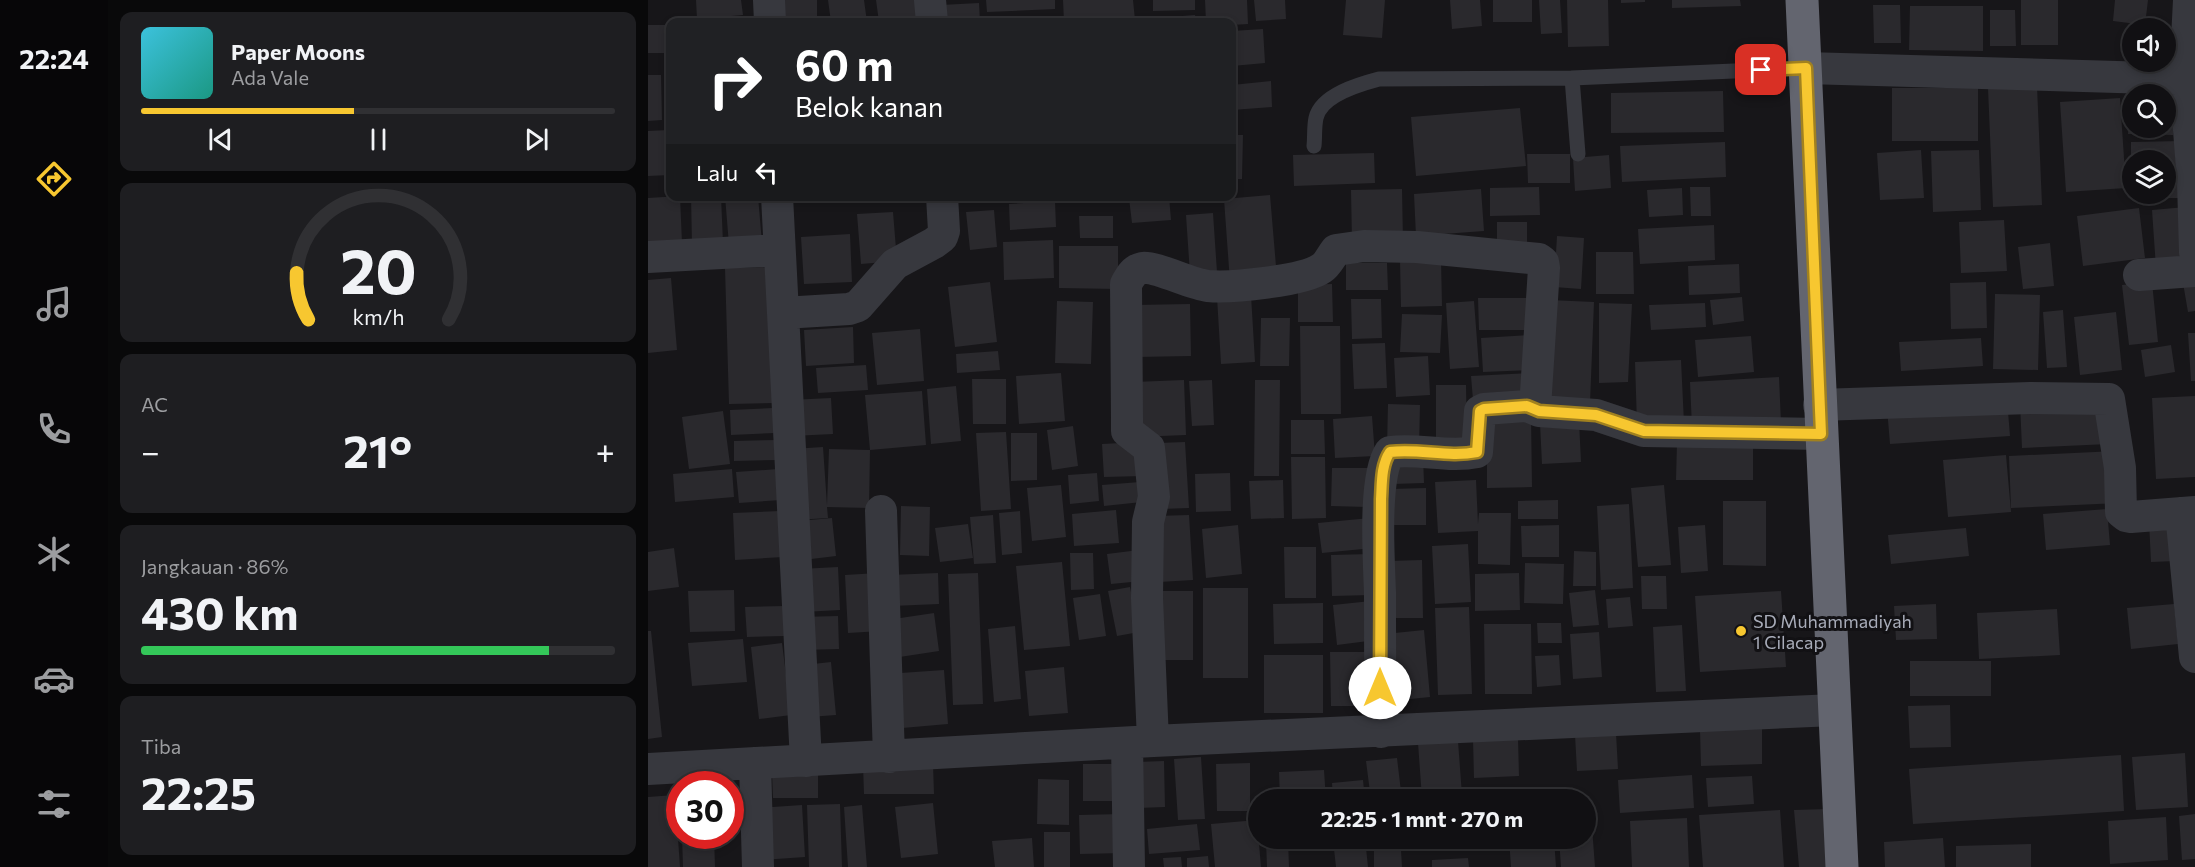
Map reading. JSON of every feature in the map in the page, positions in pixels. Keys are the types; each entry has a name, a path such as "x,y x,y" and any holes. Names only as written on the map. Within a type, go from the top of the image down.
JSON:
{"highway":[{"path":"1802,0 1842,867"}],"street":[{"path":"769,0 770,18"},
{"path":"930,0 932,18"},
{"path":"2189,0 2186,79 2195,252"},
{"path":"1806,68 2186,79"},
{"path":"777,201 806,761"},
{"path":"783,313 849,309 858,306 895,264 942,237 944,231 942,201"},
{"path":"1129,867 1140,742 1148,522 1154,497 1149,448 1127,431 1126,284 1132,273 1140,268 1152,268 1208,286 1250,284 1309,274 1323,268 1336,250 1365,246 1417,247 1539,259 1544,268 1535,408"},
{"path":"648,257 779,250"},
{"path":"2139,274 2195,271"},
{"path":"1381,732 1379,535 1381,487 1386,459 1390,452 1400,451 1440,454 1477,452 1480,411 1497,407 1535,408 1539,411 1596,415 1644,431 1820,419 2030,398 2109,399 2120,468 2121,512 2131,518 2188,512 2195,657"},
{"path":"882,511 889,757"},
{"path":"648,769 1140,742 1834,710"},
{"path":"754,763 758,867"}],"lane":[{"path":"1314,146 1316,115 1326,102 1362,84 1379,80 1572,78 1806,68"},
{"path":"1572,78 1578,154"}],"building":[{"path":"696,0 741,0 743,15 697,18"},
{"path":"781,0 817,0 817,18 782,18"},
{"path":"828,0 864,0 866,18 830,18"},
{"path":"876,0 920,0 922,18 878,18"},
{"path":"986,0 1055,0 1055,9 987,12"},
{"path":"1063,0 1133,0 1135,18 1064,18"},
{"path":"1153,0 1195,0 1195,10 1153,11"},
{"path":"1205,0 1247,0 1248,24 1236,25 1236,18 1206,18"},
{"path":"1254,0 1285,0 1286,19 1256,21"},
{"path":"1346,0 1385,0 1382,38 1343,35"},
{"path":"1450,0 1480,0 1482,26 1452,29"},
{"path":"1493,0 1532,0 1532,22 1493,22"},
{"path":"1539,0 1560,0 1562,33 1541,34"},
{"path":"1567,0 1608,0 1609,46 1568,47"},
{"path":"1621,0 1645,0 1645,2 1621,3"},
{"path":"1672,0 1740,0 1741,6 1672,8"},
{"path":"2021,0 2058,0 2058,45 2021,45"},
{"path":"2115,0 2148,0 2146,18 2122,18 2122,22 2113,21"},
{"path":"979,3 980,18 942,18 941,5"},
{"path":"1873,5 1900,5 1901,43 1874,43"},
{"path":"1910,6 1983,6 1983,51 1909,50"},
{"path":"1990,10 2015,10 2016,46 1990,46"},
{"path":"1195,15 1195,18 1158,18"},
{"path":"648,25 666,25 666,53 648,53"},
{"path":"1263,29 1265,63 1236,66 1236,31"},
{"path":"648,75 661,75 662,120 648,121"},
{"path":"1271,81 1272,107 1236,110 1236,85"},
{"path":"2037,86 2042,205 1993,207 1988,88"},
{"path":"1892,88 1978,88 1978,141 1892,141"},
{"path":"1723,91 1724,132 1611,133 1611,93"},
{"path":"2120,98 2123,150 2122,188 2066,192 2060,102"},
{"path":"1520,108 1526,166 1416,176 1411,117"},
{"path":"666,130 666,175 648,176 648,131"},
{"path":"1236,135 1243,135 1242,179 1236,179"},
{"path":"2182,141 2182,170 2176,170 2176,150 2131,150 2131,142"},
{"path":"1725,142 1726,177 1622,182 1620,146"},
{"path":"1921,150 1924,198 1880,200 1877,153"},
{"path":"1979,150 1981,210 1933,212 1931,151"},
{"path":"1374,153 1375,183 1294,186 1293,155"},
{"path":"1527,154 1570,154 1570,183 1528,183"},
{"path":"1609,155 1611,188 1575,191 1573,158"},
{"path":"2176,175 2182,175 2181,198 2176,198"},
{"path":"1539,187 1540,215 1490,216 1490,188"},
{"path":"1690,187 1710,187 1711,216 1691,216"},
{"path":"1682,188 1683,215 1649,217 1647,190"},
{"path":"1402,189 1403,241 1352,242 1351,190"},
{"path":"1481,189 1484,231 1416,236 1414,194"},
{"path":"1270,195 1277,278 1230,282 1224,201 1236,201 1236,198"},
{"path":"666,197 666,201 680,201 682,243 648,245 648,198"},
{"path":"691,201 721,201 723,243 692,245"},
{"path":"725,201 758,201 762,243 729,245"},
{"path":"1055,201 1056,227 1010,230 1009,204"},
{"path":"1129,201 1169,201 1171,220 1132,223"},
{"path":"2186,207 2191,265 2156,268 2152,210"},
{"path":"2139,208 2145,258 2083,266 2077,216"},
{"path":"994,210 997,247 970,250 966,212"},
{"path":"893,212 897,261 861,264 857,214"},
{"path":"1213,213 1217,272 1190,274 1186,215"},
{"path":"1079,216 1113,216 1113,238 1080,238"},
{"path":"2004,220 2007,271 1961,273 1959,222"},
{"path":"1497,222 1527,222 1527,250 1497,250"},
{"path":"1714,225 1715,260 1640,264 1638,229"},
{"path":"850,234 852,282 804,284 801,237"},
{"path":"1557,236 1584,238 1581,289 1554,287"},
{"path":"1053,240 1054,278 1004,280 1003,242"},
{"path":"2050,243 2054,286 2023,289 2018,247"},
{"path":"1059,246 1118,246 1118,289 1059,288"},
{"path":"1596,252 1633,252 1634,294 1596,294"},
{"path":"1441,259 1442,306 1401,307 1400,260"},
{"path":"1346,263 1387,263 1388,290 1346,290"},
{"path":"1739,264 1740,293 1689,295 1688,266"},
{"path":"769,267 776,403 729,404 725,268"},
{"path":"671,278 677,350 648,353 648,280"},
{"path":"2195,281 2195,311 2188,312 2183,283"},
{"path":"990,282 997,342 955,347 948,287"},
{"path":"1986,282 1987,328 1951,329 1950,283"},
{"path":"2152,282 2158,342 2129,345 2122,285"},
{"path":"1332,284 1333,322 1298,322 1298,285"},
{"path":"1995,294 2040,295 2038,370 1993,369"},
{"path":"1251,295 1255,362 1221,364 1217,297"},
{"path":"1742,297 1744,321 1713,325 1710,300"},
{"path":"1478,298 1537,298 1537,330 1479,330"},
{"path":"1351,299 1381,299 1382,338 1352,339"},
{"path":"1549,300 1594,302 1590,403 1544,401"},
{"path":"1057,301 1093,302 1091,364 1055,363"},
{"path":"1474,301 1479,367 1450,369 1446,303"},
{"path":"1599,303 1632,304 1628,382 1599,383"},
{"path":"1705,303 1706,327 1651,330 1649,305"},
{"path":"1190,304 1191,356 1136,357 1135,305"},
{"path":"2063,310 2067,367 2047,368 2043,312"},
{"path":"2116,312 2122,370 2080,375 2074,317"},
{"path":"1402,314 1442,315 1440,353 1400,352"},
{"path":"1261,318 1290,318 1289,366 1260,366"},
{"path":"1300,326 1340,326 1341,414 1301,414"},
{"path":"853,327 854,363 806,366 804,330"},
{"path":"920,329 924,381 877,385 872,333"},
{"path":"2188,333 2195,333 2195,381 2191,381"},
{"path":"1531,335 1533,370 1483,372 1481,338"},
{"path":"1751,336 1754,372 1698,377 1695,340"},
{"path":"1981,338 1983,366 1901,371 1899,342"},
{"path":"1385,343 1387,388 1354,389 1352,344"},
{"path":"2171,345 2175,372 2145,377 2141,350"},
{"path":"998,351 1000,370 957,373 956,354"},
{"path":"1428,356 1430,395 1396,397 1394,358"},
{"path":"1681,360 1684,423 1637,424 1635,362"},
{"path":"866,365 868,390 818,393 816,368"},
{"path":"1061,373 1065,421 1019,424 1016,376"},
{"path":"1531,373 1532,396 1473,400 1471,376"},
{"path":"1779,377 1781,423 1692,427 1690,382"},
{"path":"972,379 1006,379 1006,424 973,424"},
{"path":"1184,380 1186,435 1136,437 1134,382"},
{"path":"1212,380 1214,425 1192,426 1189,381"},
{"path":"1255,380 1280,380 1279,476 1254,476"},
{"path":"1436,385 1466,385 1467,444 1436,444"},
{"path":"956,386 961,441 931,444 927,389"},
{"path":"922,391 926,445 870,450 865,395"},
{"path":"2195,396 2195,477 2156,479 2152,398"},
{"path":"831,398 833,434 792,436 790,400"},
{"path":"2007,399 2010,436 1890,444 1887,408"},
{"path":"2108,400 2109,444 2022,448 2020,403"},
{"path":"1388,404 1420,405 1419,448 1387,447"},
{"path":"773,408 775,433 731,435 730,410"},
{"path":"723,411 730,464 689,469 682,417"},
{"path":"1487,415 1531,415 1532,487 1487,488"},
{"path":"1372,416 1375,456 1335,458 1333,419"},
{"path":"1291,420 1324,420 1325,454 1291,454"},
{"path":"1579,421 1581,462 1542,464 1540,423"},
{"path":"1073,426 1078,466 1052,470 1047,430"},
{"path":"1006,432 1011,509 981,511 976,433"},
{"path":"1011,433 1037,433 1037,480 1011,481"},
{"path":"778,440 778,460 734,461 734,441"},
{"path":"1141,442 1143,476 1104,477 1102,444"},
{"path":"1185,442 1189,508 1161,509 1158,443"},
{"path":"1677,443 1753,444 1753,480 1676,480"},
{"path":"823,447 827,505 829,449 870,450 869,508 827,507 828,518 796,520 792,449"},
{"path":"2116,451 2119,503 2011,508 2009,456"},
{"path":"2006,455 2011,512 1948,517 1943,460"},
{"path":"1423,456 1424,483 1393,484 1393,457"},
{"path":"1291,457 1325,457 1326,518 1292,519"},
{"path":"1332,468 1368,468 1367,507 1331,506"},
{"path":"732,469 734,497 675,502 673,474"},
{"path":"778,469 781,500 739,503 736,472"},
{"path":"1097,473 1099,501 1070,504 1068,475"},
{"path":"1230,473 1231,511 1196,512 1195,474"},
{"path":"1283,480 1284,518 1251,519 1249,481"},
{"path":"1476,480 1478,524 1479,513 1511,513 1510,565 1478,564 1478,531 1438,533 1435,482"},
{"path":"1140,482 1142,502 1104,506 1102,485"},
{"path":"1061,485 1066,537 1032,541 1027,488"},
{"path":"1664,485 1671,565 1638,567 1631,488"},
{"path":"1426,488 1426,525 1392,525 1391,489"},
{"path":"1558,500 1558,519 1518,519 1518,501"},
{"path":"1723,501 1766,501 1766,566 1723,565"},
{"path":"1629,504 1633,588 1601,590 1597,506"},
{"path":"901,506 930,507 929,556 900,555"},
{"path":"2107,509 2110,545 2046,550 2043,514"},
{"path":"1116,510 1119,543 1074,546 1072,514"},
{"path":"780,511 783,557 735,560 733,513"},
{"path":"1020,511 1022,553 1002,555 999,513"},
{"path":"993,515 996,563 974,564 970,517"},
{"path":"1189,515 1193,580 1159,582 1156,516"},
{"path":"832,518 836,556 803,560 799,521"},
{"path":"1370,518 1373,548 1322,553 1318,523"},
{"path":"2173,519 2176,561 2151,562 2149,521"},
{"path":"968,524 973,558 940,562 935,528"},
{"path":"1238,525 1242,574 1206,578 1202,529"},
{"path":"1559,525 1559,557 1522,557 1521,526"},
{"path":"1705,525 1708,571 1681,573 1678,527"},
{"path":"1966,528 1969,556 1891,564 1888,535"},
{"path":"1468,544 1471,602 1435,604 1432,546"},
{"path":"1284,547 1316,547 1316,598 1285,598"},
{"path":"674,548 679,587 648,591 648,552"},
{"path":"1139,550 1142,581 1111,584 1107,554"},
{"path":"1574,551 1596,552 1596,586 1573,586"},
{"path":"1070,553 1093,553 1094,589 1071,590"},
{"path":"1371,554 1372,595 1332,596 1331,555"},
{"path":"1422,560 1423,618 1391,618 1389,561"},
{"path":"1062,562 1070,646 1024,650 1016,566"},
{"path":"1525,563 1564,564 1563,604 1524,603"},
{"path":"838,567 840,610 803,612 800,569"},
{"path":"878,573 881,631 848,633 845,575"},
{"path":"938,573 939,604 892,606 890,575"},
{"path":"978,573 983,704 953,705 948,574"},
{"path":"1519,573 1520,610 1475,611 1475,574"},
{"path":"1641,576 1666,576 1667,609 1642,609"},
{"path":"1130,587 1139,632 1117,636 1108,591"},
{"path":"1203,588 1248,588 1248,678 1203,678"},
{"path":"734,590 735,631 690,632 688,591"},
{"path":"1595,590 1599,625 1573,627 1569,593"},
{"path":"1154,591 1193,591 1193,660 1155,660"},
{"name":"SD Muhammadiyah 1 Cilacap","path":"1781,591 1786,667 1700,672 1695,596"},
{"path":"1100,594 1106,636 1079,640 1073,598"},
{"path":"1630,597 1633,626 1608,628 1606,599"},
{"path":"1371,601 1376,640 1337,645 1333,605"},
{"path":"1323,603 1323,643 1274,644 1273,604"},
{"path":"1936,604 1937,639 1896,640 1894,606"},
{"path":"2174,604 2178,644 2131,649 2127,608"},
{"path":"785,606 785,636 747,637 745,607"},
{"path":"1469,607 1472,694 1438,695 1435,608"},
{"path":"2057,609 2060,655 1979,659 1977,613"},
{"path":"934,613 939,651 893,658 887,620"},
{"path":"838,616 839,649 801,650 800,617"},
{"path":"1537,623 1561,623 1562,643 1538,643"},
{"path":"1484,624 1531,624 1532,694 1485,694"},
{"path":"1682,625 1686,691 1656,692 1653,627"},
{"path":"1015,626 1021,699 994,702 988,629"},
{"path":"1424,630 1430,697 1391,701 1385,634"},
{"path":"648,631 651,631 662,737 648,739"},
{"path":"1599,632 1602,677 1573,679 1570,634"},
{"path":"743,639 747,682 692,686 688,643"},
{"path":"782,643 791,715 759,719 751,647"},
{"path":"1330,652 1372,652 1372,706 1331,706"},
{"path":"1264,655 1323,655 1323,713 1264,713"},
{"path":"1559,655 1561,685 1537,687 1535,656"},
{"path":"1910,661 1991,661 1991,696 1910,696"},
{"path":"831,662 836,715 809,717 804,665"},
{"path":"1064,667 1068,713 1029,716 1025,671"},
{"path":"944,670 948,724 891,729 886,674"},
{"path":"1950,705 1951,747 1910,748 1908,706"},
{"path":"1762,729 1762,764 1701,766 1700,730"},
{"path":"1616,733 1618,769 1577,771 1575,735"},
{"path":"1518,738 1519,776 1474,778 1473,739"},
{"path":"1458,741 1462,789 1421,789 1418,743"},
{"path":"2185,753 2188,807 2136,810 2132,757"},
{"path":"2121,755 2124,811 1913,824 1909,769"},
{"path":"1201,757 1205,819 1178,820 1174,759"},
{"path":"1397,758 1401,789 1370,789 1366,761"},
{"path":"1164,761 1165,807 1138,808 1137,762"},
{"path":"1250,763 1248,811 1217,811 1216,764"},
{"path":"933,764 934,794 864,794 863,765"},
{"path":"1083,764 1118,764 1118,801 1083,801"},
{"path":"1324,770 1325,789 1280,789 1279,772"},
{"path":"772,773 818,773 818,798 773,798"},
{"path":"1692,775 1694,808 1620,813 1618,780"},
{"path":"1752,776 1754,804 1708,807 1706,778"},
{"path":"1038,779 1069,780 1069,825 1037,824"},
{"path":"1363,780 1364,789 1332,789 1332,783"},
{"path":"666,796 666,849 679,849 680,867 648,867 648,797"},
{"path":"933,803 938,854 901,858 895,807"},
{"path":"840,804 842,867 809,867 807,805"},
{"path":"802,805 805,857 762,860 759,808"},
{"path":"862,805 867,867 848,867 844,807"},
{"path":"1828,809 1832,867 1799,867 1794,810"},
{"path":"1780,810 1784,867 1703,867 1699,815"},
{"path":"1122,814 1123,853 1080,854 1079,815"},
{"path":"2195,814 2195,859 2182,860 2179,816"},
{"path":"2166,817 2168,860 2110,864 2108,821"},
{"path":"1687,818 1689,867 1632,867 1630,821"},
{"path":"1248,821 1248,849 1259,849 1261,867 1215,867 1211,824"},
{"path":"1197,824 1200,850 1149,854 1147,829"},
{"path":"1044,832 1070,832 1070,867 1044,867"},
{"path":"1032,838 1034,867 995,867 992,841"},
{"path":"1943,838 1945,867 1885,867 1884,842"},
{"path":"2031,844 2031,867 1956,867 1956,846"},
{"path":"682,849 714,849 715,867 683,867"},
{"path":"1266,849 1288,849 1289,867 1267,867"},
{"path":"1334,849 1366,849 1368,867 1336,867"},
{"path":"1510,849 1555,849 1556,867 1511,867"},
{"path":"1560,849 1594,849 1595,867 1561,867"},
{"path":"1401,850 1402,867 1374,867 1374,851"},
{"path":"1208,856 1209,867 1187,867 1187,858"},
{"path":"1181,857 1182,867 1164,867 1163,858"},
{"path":"1468,858 1469,867 1432,867 1432,860"}],"place":[{"name":"SD Muhammadiyah 1 Cilacap","path":"1741,631"}],"route":[{"path":"1380,688 1379,535 1383,471 1390,452 1418,451 1440,454 1477,452 1480,411 1497,407 1527,406 1539,411 1596,415 1644,431 1821,434 1806,68 1761,70"}]}
